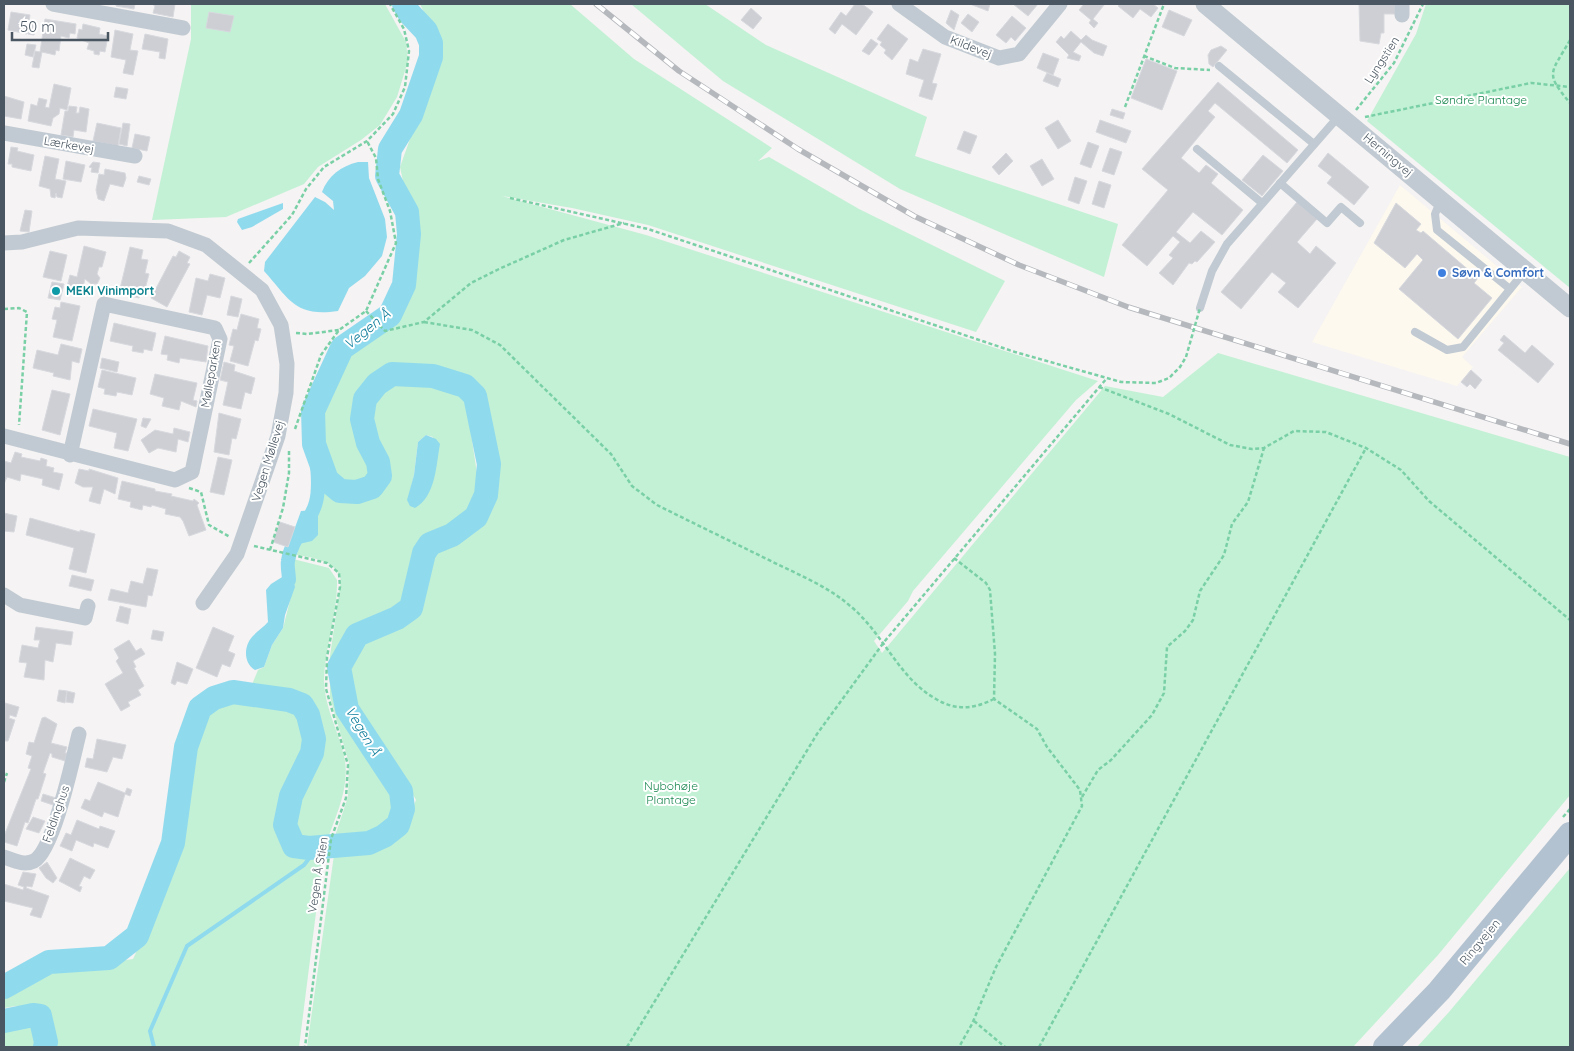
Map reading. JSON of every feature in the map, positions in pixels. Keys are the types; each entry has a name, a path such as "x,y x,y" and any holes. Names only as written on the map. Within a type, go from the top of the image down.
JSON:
{"main road":[{"name":"Ringvejen","path":"1386,1047 1439,991 1570,834"}],"street":[{"path":"52,4 183,28"},
{"name":"Kildevej","path":"899,4 945,37 1000,58 1019,54 1060,4"},
{"name":"Herningvej","path":"1205,4 1570,308"},
{"name":"Lærkevej","path":"4,133 135,156"},
{"name":"Vegen Møllevej","path":"4,243 22,242 78,228 168,231 206,245 262,290 281,325 286,393 278,436 242,543 237,554 204,603"},
{"name":"Mølleparken","path":"70,455 104,304 215,328 220,339 192,472 182,476"},
{"path":"11,438 70,455 175,480 182,476"},
{"path":"4,595 20,605 85,618 88,606"},
{"name":"Feldinghus","path":"4,857 21,863 33,862 41,854 62,804 79,734"}],"lane":[{"path":"1219,66 1314,144"},
{"path":"1200,308 1212,271 1227,244 1314,144 1343,117"},
{"path":"1197,149 1262,204"},
{"path":"1280,184 1327,223 1341,207 1360,223"},
{"path":"1441,200 1435,214 1437,230 1510,290"},
{"path":"1414,332 1447,350 1463,347 1525,270"}],"path":[{"path":"241,272 292,215 306,189 324,167 367,141 393,114 406,87 408,46 404,29 390,4"},
{"path":"1125,107 1164,4"},
{"name":"Lyngstien","path":"1343,117 1376,88 1394,62 1423,4"},
{"path":"1570,40 1552,72 1554,84 1570,104"},
{"path":"1144,56 1175,68 1211,70"},
{"path":"1343,117 1531,83 1570,87"},
{"path":"293,437 320,355 339,330 366,311 396,242 390,211 378,179 376,158 367,141"},
{"path":"510,198 626,222 823,286 1015,352 1121,382 1156,383 1169,378 1180,367 1186,357 1200,308"},
{"path":"424,322 471,283 564,240 626,222"},
{"path":"4,309 19,308 27,312 11,438"},
{"path":"366,311 385,331 424,322 472,330 500,345 611,454 632,486 650,500 823,587 850,605 884,642 902,670 936,699 962,709 982,706 994,699"},
{"path":"282,332 307,334 339,330"},
{"path":"626,1047 816,734 884,642 1107,378"},
{"path":"1099,387 1169,414 1230,445 1252,449 1264,448 1294,431 1326,432 1366,448 1401,470 1429,501 1570,620"},
{"path":"270,550 283,508 289,473 291,444"},
{"path":"1082,798 1098,770 1110,760 1152,715 1164,693 1167,646 1185,631 1193,620 1200,591 1224,555 1232,524 1248,502 1264,448"},
{"path":"1039,1047 1366,448"},
{"name":"Vegen Å Stien","path":"182,476 190,490 201,492 209,526 242,543 327,564 338,573 340,587 327,657 326,689 348,765 346,798 331,839 317,938 305,1047"},
{"path":"954,558 986,583 990,590 995,654 994,699"},
{"path":"959,1047 974,1020 996,967 1082,806 1080,790 1047,748 1037,729 994,699"},
{"path":"4,782 7,773"},
{"path":"974,1020 1005,1047"}],"shaded area":[{"path":"1400,185 1522,287 1462,357 1473,367 1457,386 1312,342"}],"green space":[{"path":"191,4 385,4 406,42 408,61 397,97 380,125 361,140 318,167 304,184 226,217 152,220 191,39"},
{"name":"Nybohøje Plantage","path":"420,4 570,4 634,59 772,148 758,161 769,157 859,209 1005,281 976,332 648,225 572,208 502,196 646,235 1098,381 1076,400 913,591 908,601 874,641 882,653 1105,386 1163,397 1218,353 1570,457 1570,795 1438,955 1353,1047 307,1047 334,855 381,848 403,830 416,800 398,768 357,712 348,689 346,677 348,662 353,651 361,643 393,627 412,613 418,602 430,556 476,525 484,514 492,488 493,459 487,409 482,392 469,381 421,367 403,367 385,373 369,385 358,400 354,415 355,422 370,470 363,480 357,484 344,485 337,479 322,449 320,413 345,355 395,322 405,310 419,217 404,186 400,167 440,55 440,45"},
{"path":"631,4 705,4 766,45 927,117 915,156 1118,224 1104,277 900,189 723,81"},
{"name":"Søndre Plantage","path":"1426,4 1570,4 1570,288 1367,121 1416,34"},
{"path":"395,382 423,383 450,390 466,400 479,487 472,505 450,527 421,542 415,554 405,601 399,610 351,631 338,646 333,659 335,698 364,747 391,779 394,801 391,820 387,827 375,834 334,839 348,797 349,763 330,697 330,656 341,580 334,568 328,564 315,558 293,554 296,541 299,544 318,515 315,510 319,502 318,474 333,496 343,501 378,494 385,482 388,465 372,435 367,418 367,410 370,402 385,384","holes":["426,435 433,437 408,500 414,475 418,442"]},
{"path":"293,559 329,568 337,580 336,605 324,679 326,699 346,767 342,800 327,841 305,843 298,841 294,828 294,813 299,791 319,754 320,745 315,715 309,703 302,696 251,687 258,670 264,667 272,645 283,628 295,581 289,561"},
{"path":"229,701 249,701 297,708 302,716 308,742 284,800 282,839 291,855 323,857 299,1047 4,1047 4,1022 33,1015 54,1036 46,1011 16,1006 4,1008 4,991 59,970 133,959 143,938 178,840 195,740 204,720 214,710"},
{"path":"1570,868 1570,1047 1417,1047 1449,1012"}],"water":[{"path":"358,162 368,162 369,178 385,219 387,237 382,256 365,276 349,288 338,311 324,312 303,309 288,298 264,271 265,262 315,197 325,202 334,210 333,201 322,192 325,186 336,172"},
{"path":"283,203 283,209 252,227 242,230 237,222 238,219"},
{"path":"426,435 436,439 440,444 431,488 422,503 415,508 410,506 407,500 414,475 418,442"},
{"path":"315,510 318,515 318,535 312,541 299,544 292,536 301,511"},
{"path":"286,561 289,561 295,587 285,615 283,628 272,645 264,667 255,670 248,663 247,645 252,637 268,622 266,590 271,584 287,574"}],"building":[{"path":"116,4 135,4 134,9 116,6"},
{"path":"152,4 175,4 173,17 153,13 155,6"},
{"path":"855,4 862,4 873,12 856,35 842,24 835,34 829,29 841,12 846,16"},
{"path":"970,4 990,4 988,11"},
{"path":"1013,4 1038,4 1028,16"},
{"path":"1084,4 1104,5 1093,19 1098,23 1094,28 1089,23 1091,20 1079,10"},
{"path":"1120,4 1153,4 1158,8 1151,17 1140,9 1133,18 1118,6"},
{"path":"1359,4 1395,4 1395,14 1384,14 1384,33 1381,33 1379,44 1360,41"},
{"path":"751,8 762,18 753,29 741,20"},
{"path":"951,10 959,15 954,30 946,23"},
{"path":"1169,10 1192,20 1184,36 1162,27"},
{"path":"11,12 30,15 27,34 8,30"},
{"path":"209,12 234,16 230,32 206,28"},
{"path":"968,14 979,22 972,32 961,23"},
{"path":"1012,16 1026,28 1015,41 1011,37 1006,43 996,35"},
{"path":"45,19 76,24 75,34 70,33 69,38 61,36 59,51 56,50 55,55 42,52 39,68 32,67 35,51 40,52"},
{"path":"31,20 37,22 34,35 28,34"},
{"path":"83,24 100,28 99,34 108,36 105,52 100,51 99,55 94,54 94,51 87,49 89,43 77,38 79,29 82,30"},
{"path":"888,24 908,39 892,60 884,53 886,50 880,45 882,42 877,39"},
{"path":"115,30 133,34 130,50 138,51 133,75 123,73 126,60 111,57"},
{"path":"1071,31 1081,40 1086,35 1092,40 1107,46 1103,56 1094,53 1081,42 1073,52 1081,56 1079,61 1067,58 1069,55 1056,42 1061,36 1064,39"},
{"path":"145,34 168,39 165,59 159,58 160,52 142,49"},
{"path":"871,39 878,44 869,55 862,51"},
{"path":"27,44 36,45 33,57 25,55"},
{"path":"1221,46 1227,50 1213,67 1209,64 1208,55 1211,50"},
{"path":"923,49 941,54 932,83 937,84 932,100 919,96 924,80 906,74 910,59 918,62"},
{"path":"1043,53 1059,59 1053,75 1037,68"},
{"path":"1146,59 1177,71 1162,110 1131,98"},
{"path":"1047,73 1061,79 1058,87 1043,81"},
{"path":"1218,82 1298,150 1287,163 1215,103 1208,111 1215,117 1181,158 1199,173 1206,165 1218,174 1211,183 1243,210 1222,235 1193,212 1176,232 1190,243 1201,231 1215,242 1197,262 1189,263 1173,285 1159,273 1173,258 1169,255 1180,242 1173,236 1147,266 1122,245 1168,190 1142,169"},
{"path":"54,84 71,88 67,110 60,108 59,114 53,118 51,126 28,121 31,104 37,106 39,98 47,100 45,107 49,108"},
{"path":"116,87 128,89 126,99 114,97"},
{"path":"4,96 24,102 21,119 4,116"},
{"path":"69,106 77,107 76,113 79,113 80,107 89,109 86,132 74,130 73,137 61,135 65,111 68,111"},
{"path":"1112,109 1125,113 1123,119 1110,115"},
{"path":"1058,120 1071,141 1058,149 1045,128"},
{"path":"1100,120 1131,131 1126,143 1096,132"},
{"path":"97,123 121,128 118,146 93,141"},
{"path":"123,123 130,124 127,146 119,144"},
{"path":"964,131 977,136 970,154 957,149"},
{"path":"135,134 150,137 147,151 132,148"},
{"path":"1088,142 1099,146 1091,168 1080,164"},
{"path":"11,147 18,148 17,151 34,155 31,171 12,167 12,164 8,164"},
{"path":"1110,148 1122,152 1114,175 1102,171"},
{"path":"1006,153 1013,161 999,175 992,167"},
{"path":"1328,153 1369,187 1354,205 1327,183 1332,177 1318,166"},
{"path":"1263,155 1283,171 1262,196 1242,180"},
{"path":"45,156 59,159 55,179 66,181 62,198 57,197 56,193 55,198 51,197 50,189 39,186"},
{"path":"1042,159 1054,179 1042,186 1030,166"},
{"path":"66,161 85,165 81,182 63,179"},
{"path":"93,162 100,163 98,173 91,172 92,168 89,167"},
{"path":"105,169 125,173 126,178 123,187 110,184 104,201 98,199 96,190 99,174 104,175"},
{"path":"139,176 151,179 149,185 137,182"},
{"path":"1075,177 1087,181 1079,204 1068,200"},
{"path":"1099,181 1111,185 1104,208 1092,204"},
{"path":"1297,202 1317,219 1297,242 1310,254 1316,246 1336,263 1298,308 1278,292 1286,283 1272,272 1241,309 1221,292"},
{"name":"Søvn & Comfort","path":"1396,203 1421,224 1416,230 1421,233 1423,231 1478,278 1474,283 1492,298 1458,339 1399,289 1423,260 1417,254 1405,268 1374,243"},
{"path":"25,210 32,211 29,232 20,231"},
{"path":"84,246 106,252 102,267 99,267 97,274 100,278 97,284 91,284 85,279 82,291 67,287 70,275 77,277"},
{"path":"130,247 143,250 141,259 148,260 145,273 149,274 144,293 141,293 139,298 119,293"},
{"path":"50,251 67,255 61,281 43,277"},
{"path":"179,251 190,257 187,263 190,264 167,307 151,298 173,256 176,257"},
{"path":"210,274 225,278 220,298 207,295 202,315 189,312 196,278 208,281"},
{"name":"MEKI Vinimport","path":"52,282 64,284 60,300 48,298"},
{"path":"231,296 242,299 238,317 227,315"},
{"path":"61,302 80,306 72,341 53,337 57,320 52,319 55,307 60,308"},
{"path":"241,314 259,319 257,328 261,329 258,341 255,340 248,366 230,361 234,346 229,345 233,329 237,330"},
{"path":"114,323 156,333 152,351 144,349 143,353 132,351 133,346 110,341"},
{"path":"1504,335 1525,353 1532,345 1554,364 1538,383 1498,350 1504,343 1500,340"},
{"path":"165,336 208,346 206,362 180,358 179,363 167,360 168,355 161,354"},
{"path":"61,344 82,349 79,363 72,361 70,380 53,376 54,373 33,368 37,350 58,355"},
{"path":"102,358 119,362 117,372 100,368"},
{"path":"224,362 235,365 234,371 255,378 251,394 245,392 241,409 223,405 228,382 220,380"},
{"path":"102,370 136,378 132,395 117,392 116,396 104,394 105,389 98,387"},
{"path":"1471,370 1482,380 1475,389 1470,384 1467,387 1461,382"},
{"path":"155,374 197,383 193,400 197,401 196,407 181,401 179,410 162,406 164,398 150,394"},
{"path":"52,390 70,394 60,435 42,430"},
{"path":"93,409 137,419 128,451 114,448 117,433 89,426"},
{"path":"219,413 241,419 236,439 232,438 229,455 214,452"},
{"path":"143,418 151,419 146,428 141,426"},
{"path":"174,428 190,432 188,442 178,439 176,452 158,448 149,453 141,440 155,430 173,434"},
{"path":"15,452 22,454 21,457 40,461 41,458 47,460 46,466 54,468 53,472 63,474 59,490 42,485 43,479 21,474 20,481 7,477 4,484 4,461 11,463"},
{"path":"218,457 232,460 224,495 210,492"},
{"path":"79,469 89,471 89,469 118,478 115,494 104,489 100,504 89,501 93,487 83,487 75,483"},
{"path":"122,481 172,494 171,496 193,501 194,499 199,503 197,505 206,530 189,536 180,517 165,514 166,509 152,505 151,507 143,505 142,510 130,507 131,502 118,499"},
{"path":"4,513 17,516 14,532 4,531"},
{"path":"30,518 80,532 80,530 95,534 86,573 69,569 74,548 26,535"},
{"path":"280,522 295,527 288,547 273,542"},
{"path":"147,568 158,570 152,596 148,595 146,607 108,600 111,589 128,593 131,581 143,584"},
{"path":"72,575 94,580 91,591 69,586"},
{"path":"120,606 131,609 128,624 116,621"},
{"path":"36,627 73,632 71,645 56,643 53,662 45,660 44,680 24,677 27,663 19,662 22,645 38,648 40,640 34,640"},
{"path":"213,627 234,636 228,651 235,654 230,667 222,664 217,677 196,668"},
{"path":"153,630 164,632 162,641 151,639"},
{"path":"129,640 136,651 141,648 145,654 133,661 136,667 134,668 144,686 138,690 141,695 128,702 130,706 121,711 105,684 123,673 116,661 119,658 114,649"},
{"path":"177,662 193,669 187,684 177,681 175,685 171,683"},
{"path":"59,690 67,691 65,703 57,701"},
{"path":"67,691 75,693 73,703 66,702"},
{"path":"5,703 19,707 16,717 10,715 9,718 15,720 8,741 4,741"},
{"path":"45,717 57,724 51,743 67,747 65,753 67,753 65,761 52,757 50,753 43,773 46,774 38,799 36,799 28,823 25,822 17,846 4,842 4,836 31,769 28,768 32,756 26,754 29,742 34,743 42,718"},
{"path":"97,739 126,745 122,759 113,757 107,772 85,767 87,758 93,759"},
{"path":"98,782 125,793 127,788 132,790 130,796 125,794 118,817 104,812 102,817 81,808 85,799 90,801"},
{"path":"43,794 56,798 53,805 41,801"},
{"path":"33,817 45,821 39,833 26,829"},
{"path":"77,820 99,829 100,826 115,831 108,848 94,843 93,847 76,840 72,851 60,846 66,833 71,835"},
{"path":"70,858 95,870 90,879 84,876 79,886 82,887 80,892 59,881"},
{"path":"47,862 57,878 53,883 46,878 39,868"},
{"path":"23,872 36,874 32,887 27,886 26,888 49,896 41,918 30,915 33,908 4,901 4,884 23,890 24,887 18,885"}],"waterway":[{"name":"Vegen Å","path":"4,987 49,962 109,958 137,936 173,843 186,747 200,708 214,698 233,692 289,700 302,705 308,715 314,739 312,753 291,796 285,825 294,846 309,848 369,843 384,836 398,825 403,809 401,791 347,709 339,667 357,635 397,618 411,608 424,553 430,544 452,535 476,517 486,495 489,464 475,396 465,386 433,376 392,374 377,384 365,399 362,419 368,443 378,462 380,476 372,487 357,492 340,491 327,480 314,444 313,411 342,348 390,315 404,285 409,234 407,212 387,176 390,149 411,115 431,57 431,43 426,31 409,13 404,4"},
{"path":"289,580 288,563 290,553 316,502 318,473 314,444"},
{"path":"154,1047 150,1031 187,946 304,865 317,848"},
{"name":"Vegen Å","path":"4,1021 33,1015 40,1016 46,1042 45,1047"}],"railway":[{"path":"596,4 679,71 798,149 914,216 1019,265 1128,307 1570,444"}],"place":[{"name":"Søvn & Comfort","path":"1442,273"},
{"name":"MEKI Vinimport","path":"56,291"}]}
